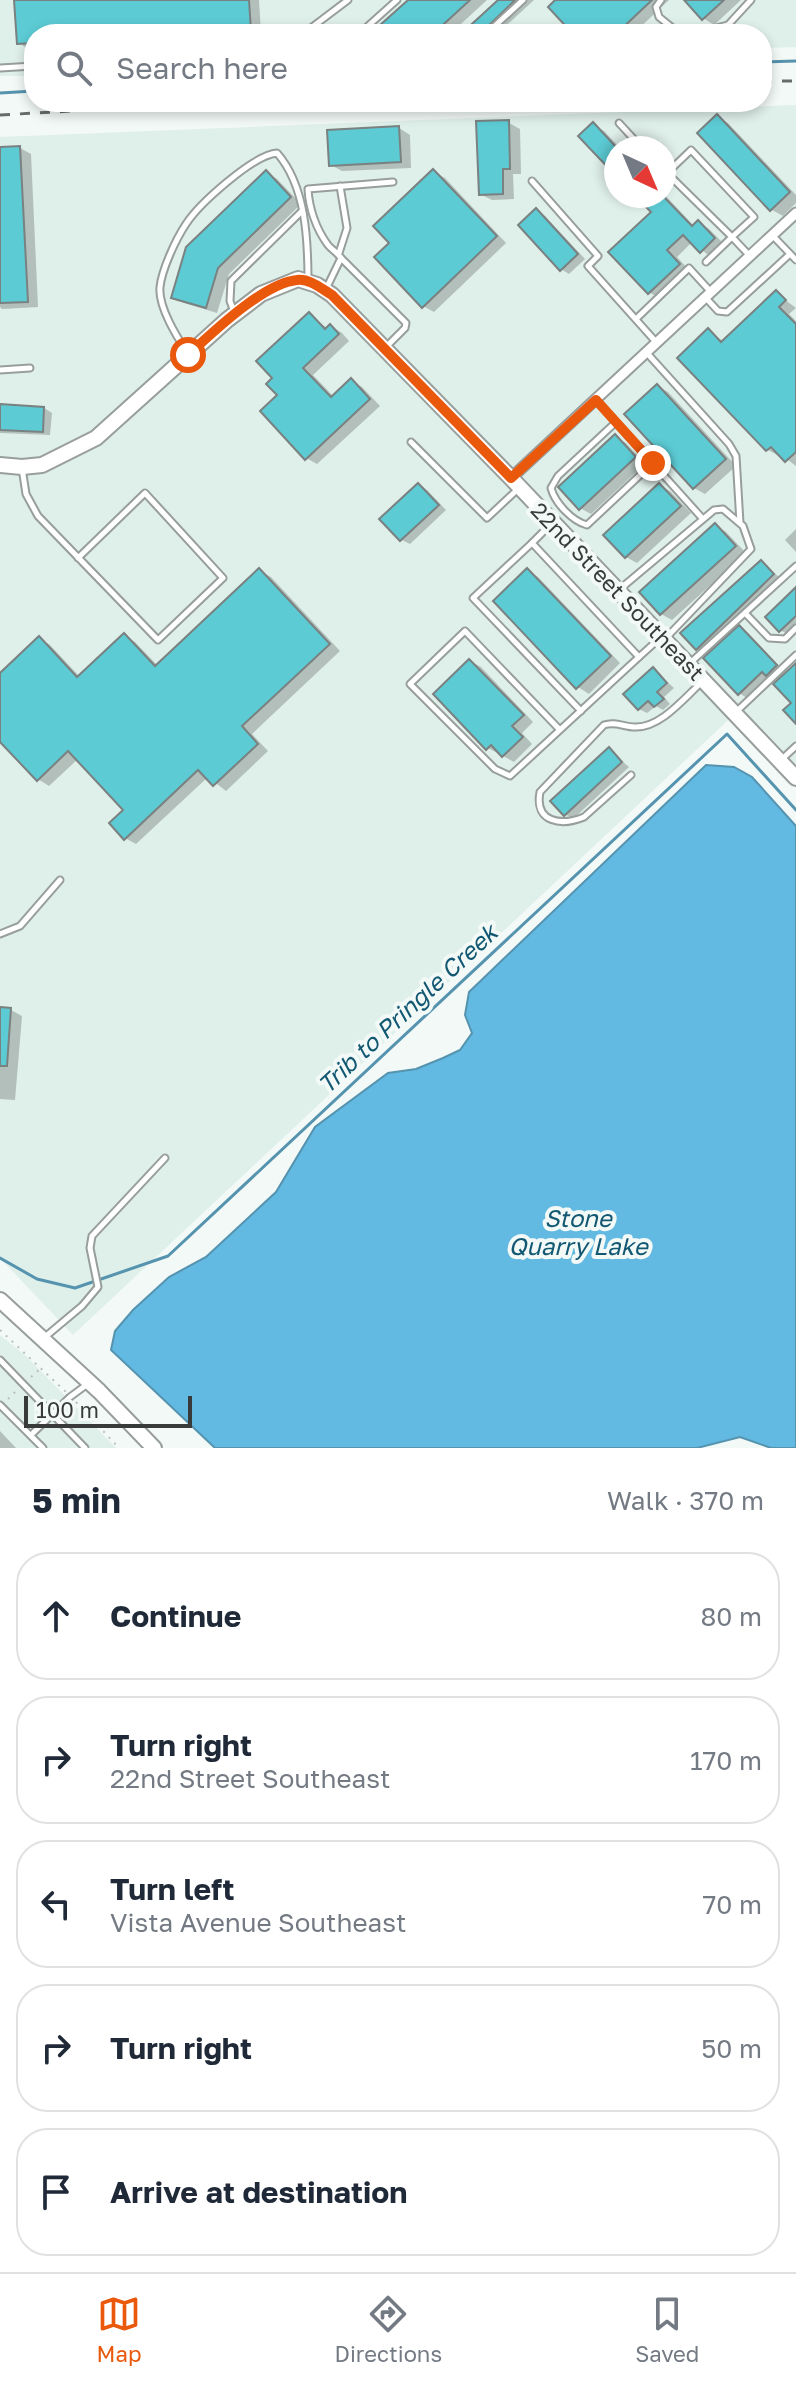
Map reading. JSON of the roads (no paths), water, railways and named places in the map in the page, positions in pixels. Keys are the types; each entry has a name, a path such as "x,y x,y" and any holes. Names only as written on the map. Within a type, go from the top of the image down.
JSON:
{"street":[{"path":"515,483 596,400 796,213"},
{"name":"22nd Street Southeast","path":"303,281 325,290 384,349 796,778"},
{"path":"0,465 42,465 96,438 261,294 303,281"},
{"path":"0,1300 90,1382 154,1448"}],"lane":[{"path":"316,24 348,0"},
{"path":"370,24 397,0"},
{"path":"497,24 523,0"},
{"path":"661,0 656,7 659,17 668,24"},
{"path":"729,24 751,0"},
{"path":"0,68 24,67"},
{"path":"619,123 631,136"},
{"path":"676,163 691,150 754,217 706,262"},
{"path":"188,355 170,326 159,289 172,248 186,223 215,194 262,156 277,153 296,190 308,245 303,281"},
{"path":"532,181 598,256 588,266 657,343"},
{"path":"384,349 405,328 406,323 330,248 316,223 307,191 393,182"},
{"path":"676,183 750,256"},
{"path":"325,290 340,256 347,228 340,186"},
{"path":"235,314 230,301 231,281 301,211"},
{"path":"772,235 796,260"},
{"path":"636,319 689,268 718,311 727,312 790,254"},
{"path":"646,352 729,444 736,456 740,524"},
{"path":"0,370 30,368"},
{"path":"596,400 702,518"},
{"path":"616,422 558,476 551,488 557,501 578,522 587,525 653,463"},
{"path":"411,442 487,518 515,483"},
{"path":"22,467 26,494 38,516 78,558 158,640 223,578 145,493 78,558"},
{"path":"560,730 465,631 410,684 495,769 510,776 663,638 751,549 748,537 740,524 723,509 714,510 618,591"},
{"path":"553,523 473,598 581,711"},
{"path":"532,543 639,657"},
{"path":"688,665 796,566"},
{"path":"745,613 769,638 785,639 796,628"},
{"path":"734,713 796,655"},
{"path":"631,775 584,817 575,821 566,824 556,822 546,817 540,808 540,792 604,725 635,727 652,723 703,680"},
{"path":"780,761 796,746"},
{"path":"0,934 20,926 60,880"},
{"path":"43,1339 82,1306 98,1287 90,1248 92,1236 165,1158"},
{"path":"0,1360 85,1448"},
{"path":"31,1435 90,1382"},
{"path":"0,1405 43,1448"}],"water":[{"name":"Stone Quarry Lake","path":"706,765 734,767 752,777 796,826 796,1448 771,1448 740,1437 697,1448 215,1448 111,1350 115,1331 169,1277 206,1257 276,1192 315,1127 388,1073 416,1069 460,1050 472,1033 465,1015 469,992"}],"waterway":[{"name":"Trib to Pringle Creek","path":"772,62 796,61"},
{"name":"Trib to Pringle Creek","path":"0,93 24,92"},
{"name":"Trib to Pringle Creek","path":"0,1258 37,1279 75,1288 168,1256 727,734 796,810"}],"railway":[{"path":"772,81 796,81"},
{"path":"0,115 53,112"}]}
